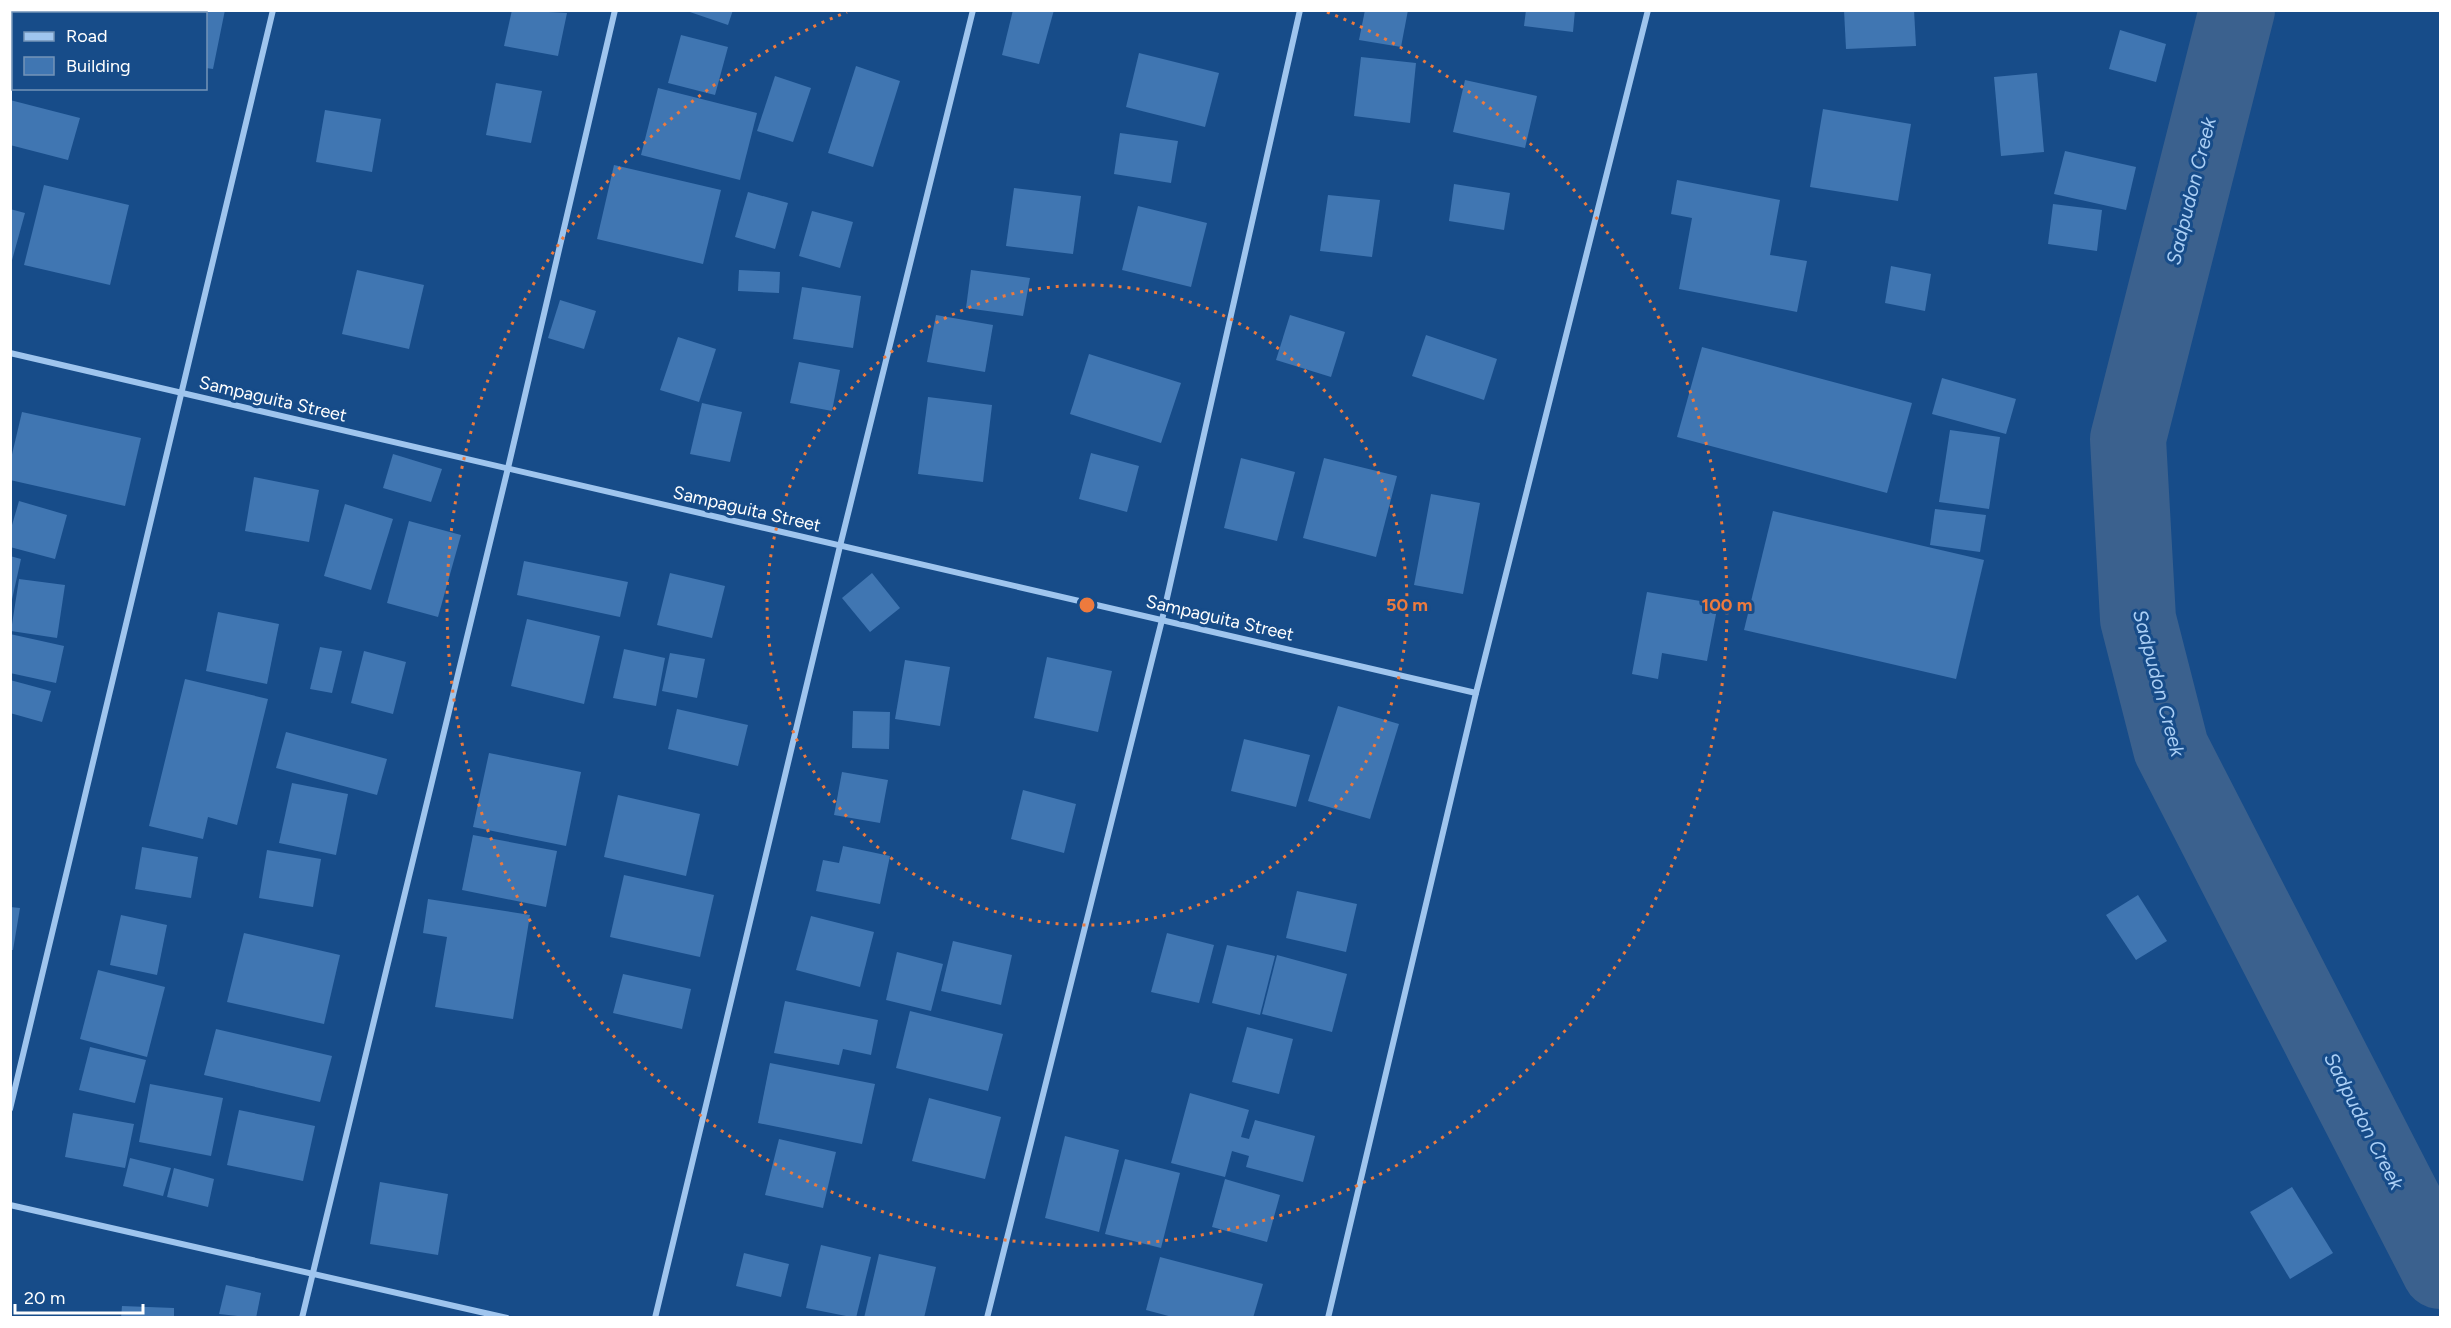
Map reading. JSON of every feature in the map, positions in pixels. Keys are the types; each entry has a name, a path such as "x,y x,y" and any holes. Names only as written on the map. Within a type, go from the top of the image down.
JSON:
{"street":[{"path":"10,1109 273,10"},
{"path":"302,1317 508,468 615,10"},
{"path":"655,1317 840,546 973,10"},
{"path":"987,1317 1161,620 1300,10"},
{"path":"1328,1317 1476,693 1648,10"},
{"name":"Sampaguita Street","path":"10,353 1476,693"},
{"path":"10,1204 507,1317"}],"building":[{"path":"14,10 95,10 95,12 14,12"},
{"path":"136,10 225,10 213,69 207,68 207,12 136,12"},
{"path":"512,10 567,13 558,56 504,46"},
{"path":"684,10 733,10 728,25"},
{"path":"1013,10 1054,10 1039,64 1002,55"},
{"path":"1365,10 1408,10 1401,47 1359,40"},
{"path":"1526,10 1575,10 1573,32 1524,26"},
{"path":"1844,10 1914,10 1916,46 1846,49"},
{"path":"12,26 12,51 10,51"},
{"path":"2120,30 2166,44 2156,82 2109,69"},
{"path":"681,35 728,47 715,95 668,83"},
{"path":"1139,53 1219,73 1205,127 1126,107"},
{"path":"1361,57 1416,63 1410,123 1354,116"},
{"path":"856,66 900,81 873,167 828,153"},
{"path":"2037,73 2044,152 2001,156 1994,77"},
{"path":"775,76 811,88 793,142 757,131"},
{"path":"1465,80 1537,96 1525,148 1453,132"},
{"path":"496,83 542,91 531,143 486,135"},
{"path":"658,88 757,113 740,180 641,155"},
{"path":"10,100 80,118 68,160 10,145"},
{"path":"1823,109 1911,124 1898,201 1810,187"},
{"path":"325,110 381,119 372,172 316,162"},
{"path":"1120,133 1178,141 1171,183 1114,174"},
{"path":"2065,151 2136,167 2126,210 2054,194"},
{"path":"614,165 721,190 703,264 597,239"},
{"path":"1677,180 1780,200 1770,255 1807,261 1797,312 1679,289 1692,218 1671,214"},
{"path":"1454,184 1510,193 1504,230 1449,221"},
{"path":"44,185 129,205 110,285 24,265"},
{"path":"1014,188 1081,196 1073,254 1006,246"},
{"path":"748,192 788,203 775,249 735,237"},
{"path":"1328,195 1380,200 1372,257 1320,251"},
{"path":"2053,204 2102,210 2097,251 2048,244"},
{"path":"1138,206 1207,223 1191,287 1122,270"},
{"path":"10,209 25,213 11,264 10,264"},
{"path":"812,211 853,222 840,268 799,256"},
{"path":"1891,266 1931,274 1925,311 1885,303"},
{"path":"357,270 424,285 409,349 342,334"},
{"path":"739,270 780,272 779,293 738,291"},
{"path":"971,270 1030,278 1023,316 966,308"},
{"path":"802,287 861,296 853,348 793,339"},
{"path":"560,300 596,311 584,349 548,338"},
{"path":"936,315 993,325 985,372 927,362"},
{"path":"1290,315 1345,332 1331,377 1276,360"},
{"path":"1426,335 1497,359 1484,400 1412,376"},
{"path":"678,337 716,349 699,402 660,390"},
{"path":"1702,347 1912,403 1887,493 1677,437"},
{"path":"1089,354 1181,383 1161,443 1070,414"},
{"path":"799,362 840,370 832,411 790,403"},
{"path":"1942,378 2016,399 2006,434 1932,414"},
{"path":"928,397 992,405 983,482 918,474"},
{"path":"702,403 742,412 730,462 690,454"},
{"path":"22,412 141,438 125,506 10,480 10,463"},
{"path":"1950,430 2000,437 1989,509 1939,502"},
{"path":"1091,453 1139,466 1127,512 1079,499"},
{"path":"393,454 442,469 431,502 383,488"},
{"path":"1241,458 1295,472 1277,541 1224,528"},
{"path":"1324,458 1397,476 1376,557 1303,538"},
{"path":"254,477 319,490 309,542 245,531"},
{"path":"1431,494 1480,503 1463,594 1414,585"},
{"path":"19,501 67,515 55,559 10,547 10,532"},
{"path":"345,504 393,519 371,590 324,576"},
{"path":"1935,509 1986,515 1980,552 1930,545"},
{"path":"1773,511 1984,560 1956,679 1744,630"},
{"path":"409,521 461,535 438,617 387,603"},
{"path":"10,556 21,559 11,604 10,604"},
{"path":"524,561 628,582 620,617 517,595"},
{"path":"670,573 725,586 712,638 657,625"},
{"path":"872,573 900,608 870,632 842,598"},
{"path":"19,579 65,585 57,638 11,631"},
{"path":"1647,592 1718,604 1707,661 1662,653 1658,679 1632,674"},
{"path":"218,612 279,624 267,684 206,671"},
{"path":"527,619 600,636 584,704 511,686"},
{"path":"10,634 64,646 56,683 10,673"},
{"path":"320,647 342,651 332,693 310,689"},
{"path":"624,649 665,658 656,706 613,698"},
{"path":"364,651 406,662 393,714 351,703"},
{"path":"670,653 705,659 697,698 662,691"},
{"path":"1047,657 1112,671 1098,732 1034,718"},
{"path":"905,660 950,667 940,726 895,719"},
{"path":"185,679 268,699 237,825 208,817 203,839 149,826"},
{"path":"10,680 51,691 42,722 10,713"},
{"path":"1338,706 1399,724 1370,819 1308,801"},
{"path":"677,709 748,725 738,766 668,749"},
{"path":"853,711 890,712 889,749 852,748"},
{"path":"286,732 387,759 377,795 276,768"},
{"path":"1244,739 1310,755 1296,807 1231,791"},
{"path":"489,753 581,772 566,846 473,827"},
{"path":"842,772 888,780 880,823 834,815"},
{"path":"292,783 348,794 336,855 279,843"},
{"path":"1023,790 1076,804 1064,853 1011,839"},
{"path":"618,795 700,814 686,876 604,857"},
{"path":"473,835 557,851 546,907 462,890"},
{"path":"843,846 890,856 880,904 816,891 823,860 839,863"},
{"path":"142,847 198,857 191,898 135,889"},
{"path":"267,850 321,859 313,907 259,898"},
{"path":"624,875 714,895 700,957 610,937"},
{"path":"1297,891 1357,904 1346,952 1286,938"},
{"path":"2138,895 2167,941 2136,960 2106,915"},
{"path":"428,899 530,915 513,1019 435,1007 447,937 423,933"},
{"path":"10,907 20,908 13,950 10,950"},
{"path":"121,915 167,925 157,975 110,965"},
{"path":"811,916 874,932 860,987 796,970"},
{"path":"244,933 340,955 324,1024 227,1002"},
{"path":"1167,933 1214,945 1199,1003 1151,992"},
{"path":"953,941 1012,955 1001,1005 941,991"},
{"path":"1227,945 1275,956 1260,1015 1212,1003"},
{"path":"897,952 943,964 931,1011 886,1000"},
{"path":"1277,955 1347,974 1332,1032 1262,1014"},
{"path":"98,970 165,987 147,1057 80,1039"},
{"path":"623,974 691,989 682,1029 613,1013"},
{"path":"785,1001 878,1020 871,1055 843,1049 839,1065 774,1053"},
{"path":"910,1011 1003,1034 988,1091 896,1068"},
{"path":"1247,1027 1293,1039 1279,1094 1232,1082"},
{"path":"216,1029 332,1056 320,1102 204,1075"},
{"path":"90,1047 146,1060 135,1103 79,1090"},
{"path":"770,1063 875,1084 862,1144 758,1123"},
{"path":"150,1084 223,1098 211,1156 139,1142"},
{"path":"1190,1093 1249,1110 1241,1137 1249,1139 1255,1120 1315,1136 1303,1182 1246,1167 1249,1156 1232,1151 1225,1177 1171,1163"},
{"path":"929,1098 1001,1117 985,1179 912,1161"},
{"path":"239,1110 315,1126 303,1181 227,1165"},
{"path":"73,1113 134,1124 125,1168 65,1157"},
{"path":"1065,1136 1119,1150 1099,1232 1045,1218"},
{"path":"779,1139 836,1152 823,1208 765,1195"},
{"path":"130,1158 171,1168 163,1196 123,1186"},
{"path":"1125,1159 1180,1173 1161,1248 1105,1234"},
{"path":"174,1168 214,1179 208,1207 167,1197"},
{"path":"1225,1179 1280,1195 1267,1242 1212,1227"},
{"path":"380,1182 448,1194 438,1255 370,1244"},
{"path":"2292,1187 2333,1253 2290,1279 2250,1212"},
{"path":"821,1245 871,1257 856,1318 806,1308"},
{"path":"744,1253 789,1264 781,1297 736,1286"},
{"path":"879,1254 936,1267 924,1318 864,1318"},
{"path":"1160,1257 1263,1284 1253,1318 1176,1318 1146,1310"},
{"path":"226,1285 261,1293 256,1318 219,1314"},
{"path":"122,1306 174,1308 174,1318 121,1318"}],"waterway":[{"name":"Sadpudon Creek","path":"2237,10 2128,439 2138,619 2171,748 2440,1271"}]}
